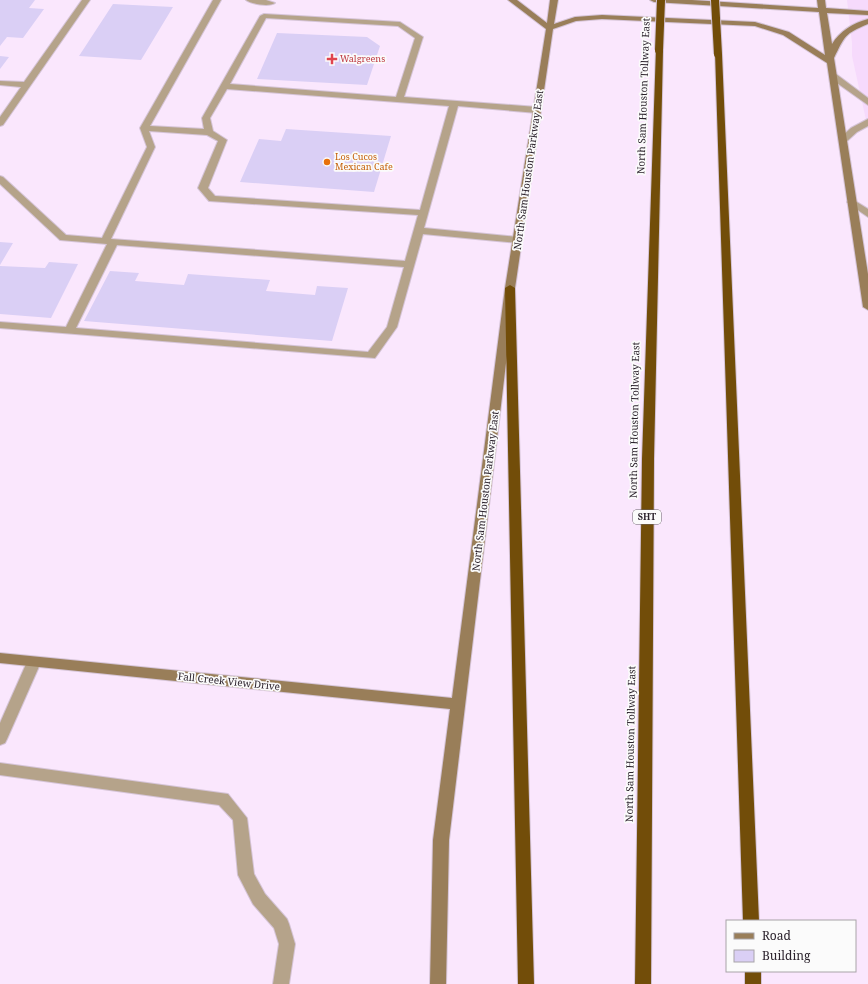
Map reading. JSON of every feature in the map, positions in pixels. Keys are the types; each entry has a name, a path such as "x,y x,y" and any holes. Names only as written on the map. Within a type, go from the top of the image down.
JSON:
{"highway":[{"name":"North Sam Houston Tollway East","path":"643,984 648,459 658,50 661,0"},
{"path":"715,0 751,920"},
{"path":"510,288 526,984"},
{"path":"753,972 753,984"}],"main road":[{"path":"512,0 549,28 575,19 602,17 755,24 788,33 830,61"},
{"name":"North Sam Houston Parkway East","path":"438,984 441,840 510,288 554,0"},
{"path":"654,0 868,13"},
{"path":"821,0 852,202 866,274 868,307"},
{"path":"830,61 835,42 843,33 868,21"},
{"name":"Fall Creek View Drive","path":"0,658 458,704"}],"lane":[{"path":"0,123 86,0"},
{"path":"69,331 151,147 144,128 217,0"},
{"path":"209,132 206,118 273,2 250,0"},
{"path":"264,16 400,24 419,37 399,100"},
{"path":"833,76 868,102"},
{"path":"0,83 28,85"},
{"path":"224,86 537,110"},
{"path":"0,325 372,356 392,327 454,104"},
{"path":"843,140 854,130 868,122"},
{"path":"144,128 209,132 223,140 203,188 212,199 424,213"},
{"path":"0,179 63,238 410,264"},
{"path":"852,202 868,214"},
{"path":"420,230 518,240"},
{"path":"0,738 34,662"},
{"path":"0,769 223,799 240,818 246,875 259,899 281,924 287,944 281,984"}],"shaded area":[{"path":"847,0 868,0 868,129 852,56"}],"building":[{"path":"0,0 35,0 29,8 44,9 23,38 7,37 0,46"},
{"path":"113,4 173,7 141,60 79,56"},
{"name":"Walgreens","path":"277,33 367,37 380,46 367,85 257,79"},
{"path":"0,56 9,57 0,69"},
{"path":"286,129 391,136 374,192 240,182 259,139 281,141"},
{"path":"0,242 13,243 0,265"},
{"path":"49,262 78,264 51,318 0,314 0,266 45,268"},
{"path":"110,271 139,273 135,281 184,285 188,274 270,280 266,291 315,295 317,286 348,288 332,341 84,321"}],"place":[{"name":"Walgreens","path":"332,59"},
{"name":"Los Cucos Mexican Cafe","path":"327,162"}]}
